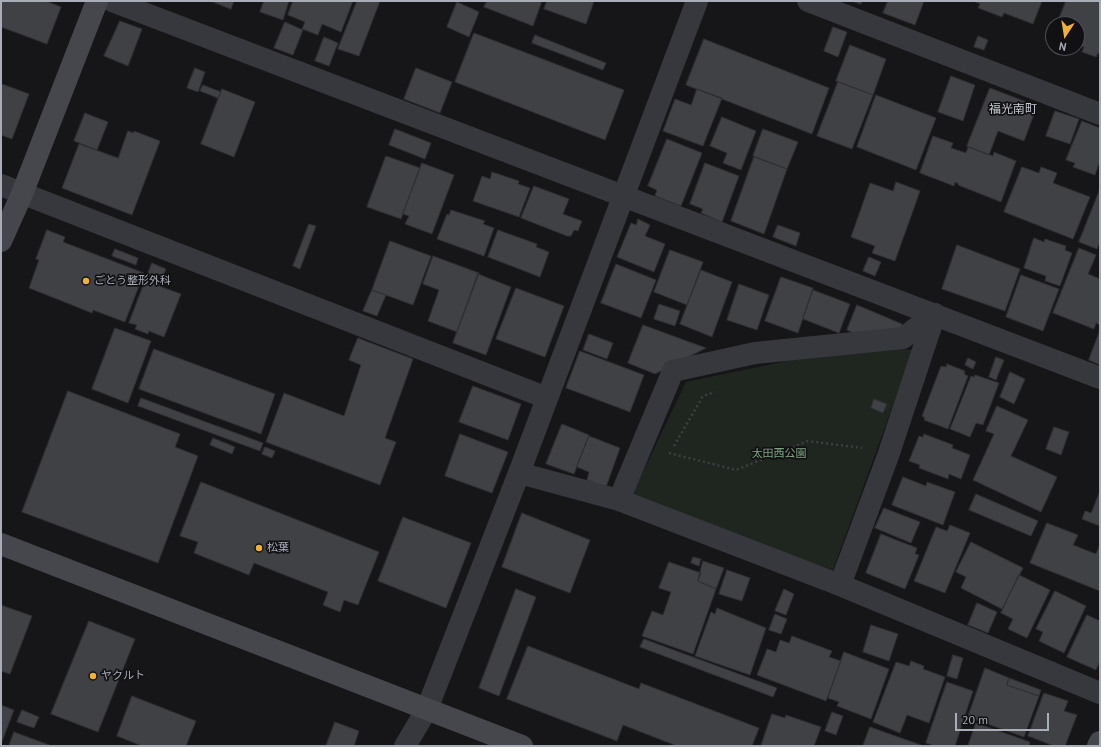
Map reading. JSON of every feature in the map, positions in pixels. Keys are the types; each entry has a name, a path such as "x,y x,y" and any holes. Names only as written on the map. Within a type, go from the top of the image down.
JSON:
{"street":[{"path":"1,241 22,194 97,1"},
{"path":"112,1 624,195 1100,378"},
{"path":"404,746 427,709 519,473 697,1"},
{"path":"808,1 1100,114"},
{"path":"1,185 547,398"},
{"path":"619,500 673,371 755,353 903,338 934,314"},
{"path":"840,585 888,456 934,314"},
{"path":"519,473 619,500 840,585 1100,693"},
{"path":"1,544 522,746"},
{"path":"1098,746 1100,742"}],"path":[{"path":"666,459 702,396 717,391"},
{"path":"643,443 670,453 736,470 808,441 866,449"}],"green space":[{"name":"太田西公園","path":"858,346 913,350 833,570 631,497 686,382"}],"building":[{"path":"1,1 46,1 61,7 47,44 1,27"},
{"path":"211,1 234,1 231,9"},
{"path":"264,1 289,1 283,20 260,12"},
{"path":"293,1 353,1 341,32 322,24 318,35 302,29 305,22 288,15"},
{"path":"357,1 380,1 359,56 338,49"},
{"path":"487,1 542,1 533,26 484,7"},
{"path":"547,1 594,1 586,24 544,9"},
{"path":"852,1 862,1 861,4"},
{"path":"888,1 924,1 915,25 883,13"},
{"path":"973,1 1042,1 1033,24 1004,13 1002,17 978,8 980,4"},
{"path":"1066,1 1100,1 1100,53 1098,53 1096,57 1085,53 1085,16 1060,16"},
{"path":"457,2 479,12 469,37 447,27"},
{"path":"120,21 142,29 128,66 104,56"},
{"path":"285,22 303,30 293,55 274,48"},
{"path":"833,27 847,32 838,57 824,51"},
{"path":"474,33 624,90 605,140 455,82"},
{"path":"535,35 606,63 603,70 532,43"},
{"path":"978,36 988,40 984,50 974,47"},
{"path":"324,37 338,43 329,66 315,61"},
{"path":"704,39 829,88 812,134 686,85"},
{"path":"850,45 886,59 873,95 836,81"},
{"path":"195,68 205,72 198,92 187,88"},
{"path":"416,68 452,82 440,113 404,99"},
{"path":"951,76 975,85 963,121 938,112"},
{"path":"838,82 873,95 852,149 817,136"},
{"path":"2,84 29,94 12,139 1,135"},
{"path":"203,85 221,92 218,98 200,91"},
{"path":"990,88 1037,106 1024,141 998,131 989,155 967,146"},
{"path":"222,89 255,102 234,157 201,144"},
{"path":"697,89 722,98 703,146 663,131 675,99 691,105"},
{"path":"876,95 936,118 916,170 857,147"},
{"path":"1055,111 1079,119 1070,144 1046,136"},
{"path":"85,113 108,122 97,150 74,141"},
{"path":"722,117 756,131 741,170 723,163 727,153 710,146"},
{"path":"1082,121 1100,128 1100,160 1095,175 1073,167 1075,163 1066,160"},
{"path":"395,129 431,143 425,159 389,145"},
{"path":"763,129 798,142 787,169 753,156"},
{"path":"128,131 134,133 134,131 160,141 132,215 62,188 79,144 118,158"},
{"path":"933,136 953,143 951,148 966,153 968,147 993,156 994,152 1016,161 1001,202 958,185 959,184 955,182 954,186 920,173"},
{"path":"667,139 702,153 681,206 655,196 657,190 648,186"},
{"path":"386,156 420,168 401,219 367,207"},
{"path":"754,157 787,169 764,234 731,221"},
{"path":"422,163 454,175 432,234 405,224 409,216 403,214"},
{"path":"705,163 739,176 722,222 701,213 703,209 690,204"},
{"path":"1022,167 1039,173 1041,167 1057,173 1053,183 1090,197 1073,239 1004,212"},
{"path":"492,172 519,181 518,184 530,188 519,217 473,201 482,176 490,179"},
{"path":"896,182 920,191 895,261 872,253 875,246 851,237 870,183 893,191"},
{"path":"534,186 569,199 563,214 582,221 578,231 574,230 571,236 567,236 521,218"},
{"path":"1100,189 1100,241 1097,249 1079,242"},
{"path":"451,210 485,221 483,224 494,228 484,256 437,239 447,214 449,215"},
{"path":"638,219 650,225 645,236 665,244 654,272 617,257 631,223 636,225"},
{"path":"309,224 316,226 300,269 293,266"},
{"path":"778,225 800,233 796,246 773,237"},
{"name":"ごとう整形外科","path":"47,230 65,237 63,242 144,273 125,322 93,310 92,313 29,288 39,260 36,259"},
{"path":"498,230 537,244 536,247 549,252 540,277 488,257"},
{"path":"1034,238 1044,242 1045,239 1066,246 1065,250 1072,253 1060,286 1045,281 1046,276 1024,268"},
{"path":"390,241 431,256 413,305 372,290"},
{"path":"957,245 1020,269 1005,311 942,289"},
{"path":"1079,248 1096,255 1088,274 1100,279 1100,325 1096,323 1094,329 1053,313"},
{"path":"115,249 138,258 136,265 112,256"},
{"path":"670,250 703,262 687,305 654,292"},
{"path":"433,256 479,273 457,332 428,321 439,290 423,284"},
{"path":"869,257 881,262 875,276 863,271"},
{"path":"152,263 166,269 159,286 181,294 164,337 149,331 148,334 135,329 137,325 129,323"},
{"path":"616,264 656,280 641,318 601,303"},
{"path":"701,270 732,282 712,337 680,324"},
{"path":"478,274 511,287 486,355 453,343"},
{"path":"1021,275 1059,289 1043,331 1006,317"},
{"path":"781,277 813,288 798,333 765,321"},
{"path":"739,284 769,295 757,330 727,320"},
{"path":"516,288 564,306 545,357 496,339"},
{"path":"372,290 386,295 377,316 363,311"},
{"path":"813,290 850,304 839,333 803,319"},
{"path":"659,304 680,311 675,326 654,319"},
{"path":"857,305 902,324 899,332 856,334 847,330"},
{"path":"643,325 706,348 655,374 628,363"},
{"path":"115,328 151,341 128,403 92,389"},
{"path":"1100,330 1100,365 1089,360"},
{"path":"589,334 613,343 607,359 583,350"},
{"path":"358,338 413,359 385,438 396,442 380,485 266,442 284,393 344,416 361,365 349,360"},
{"path":"154,349 275,394 261,434 139,389"},
{"path":"580,351 644,375 630,412 566,388"},
{"path":"996,357 1004,360 996,380 989,377"},
{"path":"968,358 976,362 973,369 965,365"},
{"path":"947,364 965,371 964,374 968,376 948,429 924,420 925,418 922,416 941,366 946,367"},
{"path":"1010,372 1025,379 1014,404 1000,397"},
{"path":"975,375 999,383 983,425 976,423 970,437 950,429 971,376 974,377"},
{"path":"473,386 521,404 508,440 459,422"},
{"path":"68,391 180,434 175,447 198,456 158,563 22,512"},
{"path":"141,398 263,443 260,451 138,406"},
{"path":"874,399 887,404 883,413 871,408"},
{"path":"997,406 1028,420 1011,456 1057,477 1041,512 973,480 994,434 986,431"},
{"path":"562,424 589,435 574,474 546,464"},
{"path":"1054,427 1069,432 1061,455 1046,449"},
{"path":"460,434 508,452 492,493 445,476"},
{"path":"924,434 953,445 952,448 970,455 961,479 949,474 948,479 919,468 920,465 909,461 919,436 923,437"},
{"path":"589,436 620,448 606,487 587,480 589,472 577,467"},
{"path":"213,438 235,447 232,454 210,445"},
{"path":"265,447 275,451 272,458 262,454"},
{"path":"903,477 926,486 927,482 955,492 943,525 892,505"},
{"path":"201,482 379,552 358,605 344,600 340,612 323,605 328,592 254,563 249,575 194,553 198,542 180,536"},
{"path":"1100,491 1100,526 1082,519 1085,511 1091,513"},
{"path":"976,494 1038,521 1031,536 969,510"},
{"path":"884,508 920,522 911,543 875,528"},
{"path":"522,513 590,540 570,593 502,567"},
{"path":"403,517 471,543 446,608 378,581"},
{"path":"1047,523 1078,535 1073,545 1096,554 1100,544 1100,591 1030,563"},
{"path":"950,525 970,533 945,593 914,581 936,527 947,531"},
{"path":"881,534 917,548 915,554 919,555 905,589 866,573"},
{"path":"971,542 1023,568 1002,609 961,588 966,577 956,572"},
{"path":"693,557 701,559 699,566 691,563"},
{"path":"703,561 724,568 716,589 698,581"},
{"path":"669,562 701,573 698,581 716,589 693,654 642,636 652,611 663,615 671,592 659,588"},
{"path":"727,570 750,578 742,601 719,594"},
{"path":"1019,575 1050,590 1027,638 1008,629 1013,619 1001,613"},
{"path":"516,589 536,597 499,696 479,688"},
{"path":"784,589 794,594 786,615 775,611"},
{"path":"1055,591 1086,606 1064,653 1039,641 1043,632 1036,629"},
{"path":"977,603 997,612 988,633 968,625"},
{"path":"1,605 32,616 10,674 1,671"},
{"path":"717,608 766,628 750,675 695,656 711,612 715,614"},
{"path":"775,614 787,619 781,634 769,630"},
{"path":"1087,615 1100,621 1100,661 1096,670 1067,657"},
{"name":"ヤクルト","path":"89,621 135,639 98,732 51,714"},
{"path":"871,625 898,634 889,661 863,652"},
{"path":"792,636 832,651 829,657 841,661 826,701 757,675 767,649 776,652 780,640 789,643"},
{"path":"644,639 777,688 773,697 640,647"},
{"path":"528,646 639,689 641,683 759,728 752,746 677,746 623,725 617,741 507,699"},
{"path":"844,652 889,669 871,719 837,706 839,702 828,698"},
{"path":"953,655 963,658 957,679 947,676"},
{"path":"911,661 924,666 923,669 945,677 929,723 907,715 900,733 873,722 896,662 909,666"},
{"path":"985,668 1009,678 1007,685 1039,696 1024,737 968,717"},
{"path":"1009,678 1041,690 1039,696 1007,685"},
{"path":"947,682 973,691 955,746 936,746 926,743"},
{"path":"1044,693 1068,701 1064,711 1077,715 1065,746 1054,746 1028,736"},
{"path":"132,696 196,721 186,746 142,746 117,736"},
{"path":"1,705 14,710 1,744"},
{"path":"22,710 39,717 34,728 17,722"},
{"path":"832,712 843,716 836,735 825,731"},
{"path":"772,714 785,718 786,715 821,727 814,746 761,746"},
{"path":"335,722 359,731 354,746 326,746"},
{"path":"976,723 1030,742 1029,746 968,746"},
{"path":"870,727 921,745 921,746 863,746"},
{"path":"14,732 52,746 9,746"}],"place":[{"name":"ごとう整形外科","path":"86,281"},
{"name":"松葉","path":"259,548"},
{"name":"ヤクルト","path":"93,676"}],"district":[{"name":"福光南町","path":"1013,110"}]}
